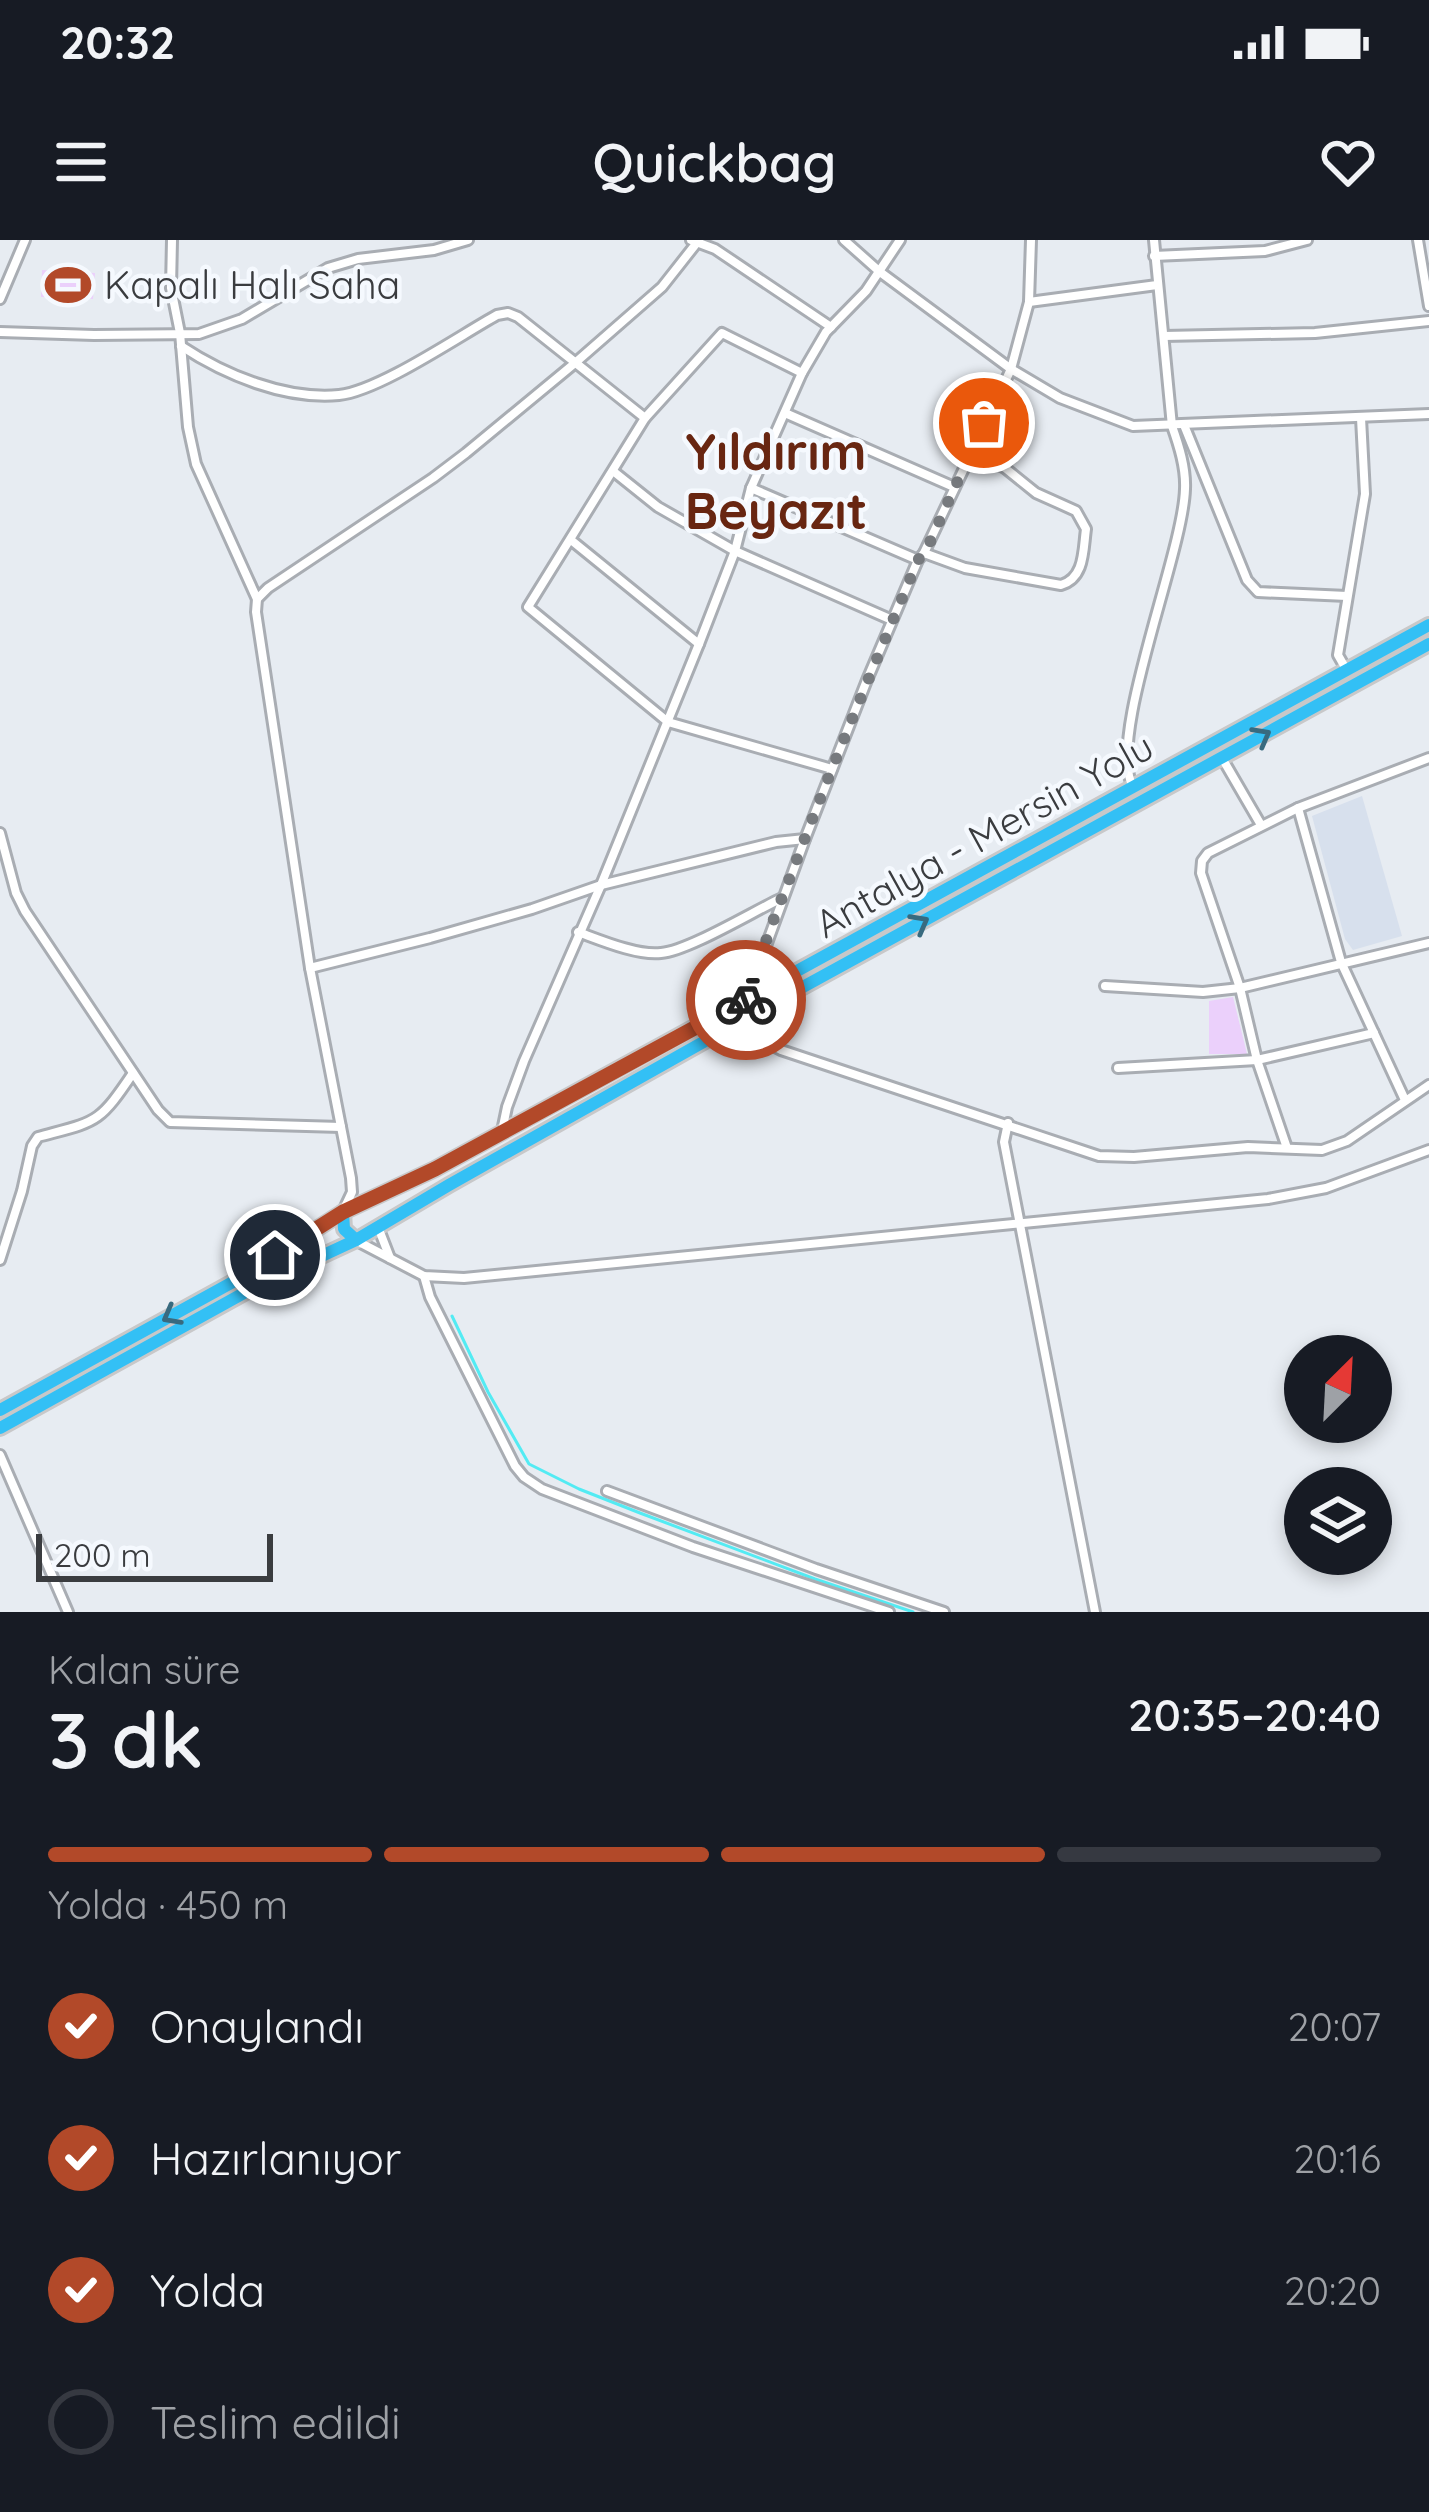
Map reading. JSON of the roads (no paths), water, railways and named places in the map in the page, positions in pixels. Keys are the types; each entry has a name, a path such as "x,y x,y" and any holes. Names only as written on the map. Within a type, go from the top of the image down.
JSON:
{"highway":[{"name":"Antalya - Mersin Yolu","path":"0,1410 242,1277 343,1212 435,1169 1429,625"},
{"name":"Antalya - Mersin Yolu","path":"0,1428 253,1288 356,1240 739,1022 1429,644"},
{"path":"368,1200 378,1212 378,1227"},
{"path":"343,1212 344,1229 356,1240"}],"street":[{"path":"0,299 25,240"},
{"path":"172,240 171,288 196,464 257,599 310,968 351,1178 352,1192 343,1212"},
{"path":"0,332 200,334 242,319 328,268 468,240"},
{"path":"844,240 1011,369 1060,398 1133,426 1429,414"},
{"path":"502,1132 524,1061 668,722 735,551 751,488 802,373 831,327 850,310 900,240"},
{"path":"750,998 782,898 892,620 1011,369 1029,302 1031,240"},
{"path":"1133,787 1127,776 1132,718 1185,492 1172,426 1154,240"},
{"path":"1154,256 1264,251 1306,240"},
{"path":"1418,240 1425,256 1429,306"},
{"path":"257,599 433,478 575,363 662,287 696,241 831,327"},
{"path":"1029,302 1157,286"},
{"path":"181,346 203,361 258,384 296,393 341,395 380,381 508,313 645,418"},
{"path":"1164,336 1315,333 1429,321"},
{"path":"802,373 722,333 645,418 528,607 668,722 832,769"},
{"path":"785,413 954,487"},
{"path":"1347,670 1339,655 1365,494 1361,418"},
{"path":"1184,425 1247,580 1258,592 1347,596"},
{"path":"751,488 921,556 964,568 1070,583 1079,574 1086,529 1076,512 1036,493 1005,468 971,450"},
{"path":"613,471 658,507 735,551 892,620"},
{"path":"571,540 699,644"},
{"path":"1222,758 1261,825"},
{"path":"1287,1148 1201,873 1202,861 1208,853 1298,808 1429,758"},
{"path":"1298,808 1341,962 1405,1100"},
{"path":"0,833 25,910 170,1122 341,1127"},
{"path":"310,968 450,932 601,885 805,838"},
{"path":"578,932 657,954 676,950 782,898"},
{"path":"1105,986 1203,992 1240,988 1429,943"},
{"path":"739,1022 782,1050 1099,1156 1248,1147 1322,1150 1347,1141 1429,1085"},
{"path":"1118,1068 1257,1060 1374,1033"},
{"path":"0,1261 38,1137 100,1118 133,1072"},
{"path":"1008,1123 1004,1142 1095,1612"},
{"path":"356,1240 424,1276 464,1278 1268,1199 1326,1188 1429,1150"},
{"path":"351,1178 368,1200"},
{"path":"378,1227 390,1259"},
{"path":"424,1276 430,1297 524,1477 560,1496 693,1547 889,1612"},
{"path":"0,1455 68,1612"},
{"path":"607,1491 944,1612"}],"waterway":[{"path":"452,1316 529,1464 640,1513 913,1612"}],"place":[{"name":"Kapalı Halı Saha","path":"68,285"}],"district":[{"name":"Yıldırım Beyazıt","path":"776,481"}]}
